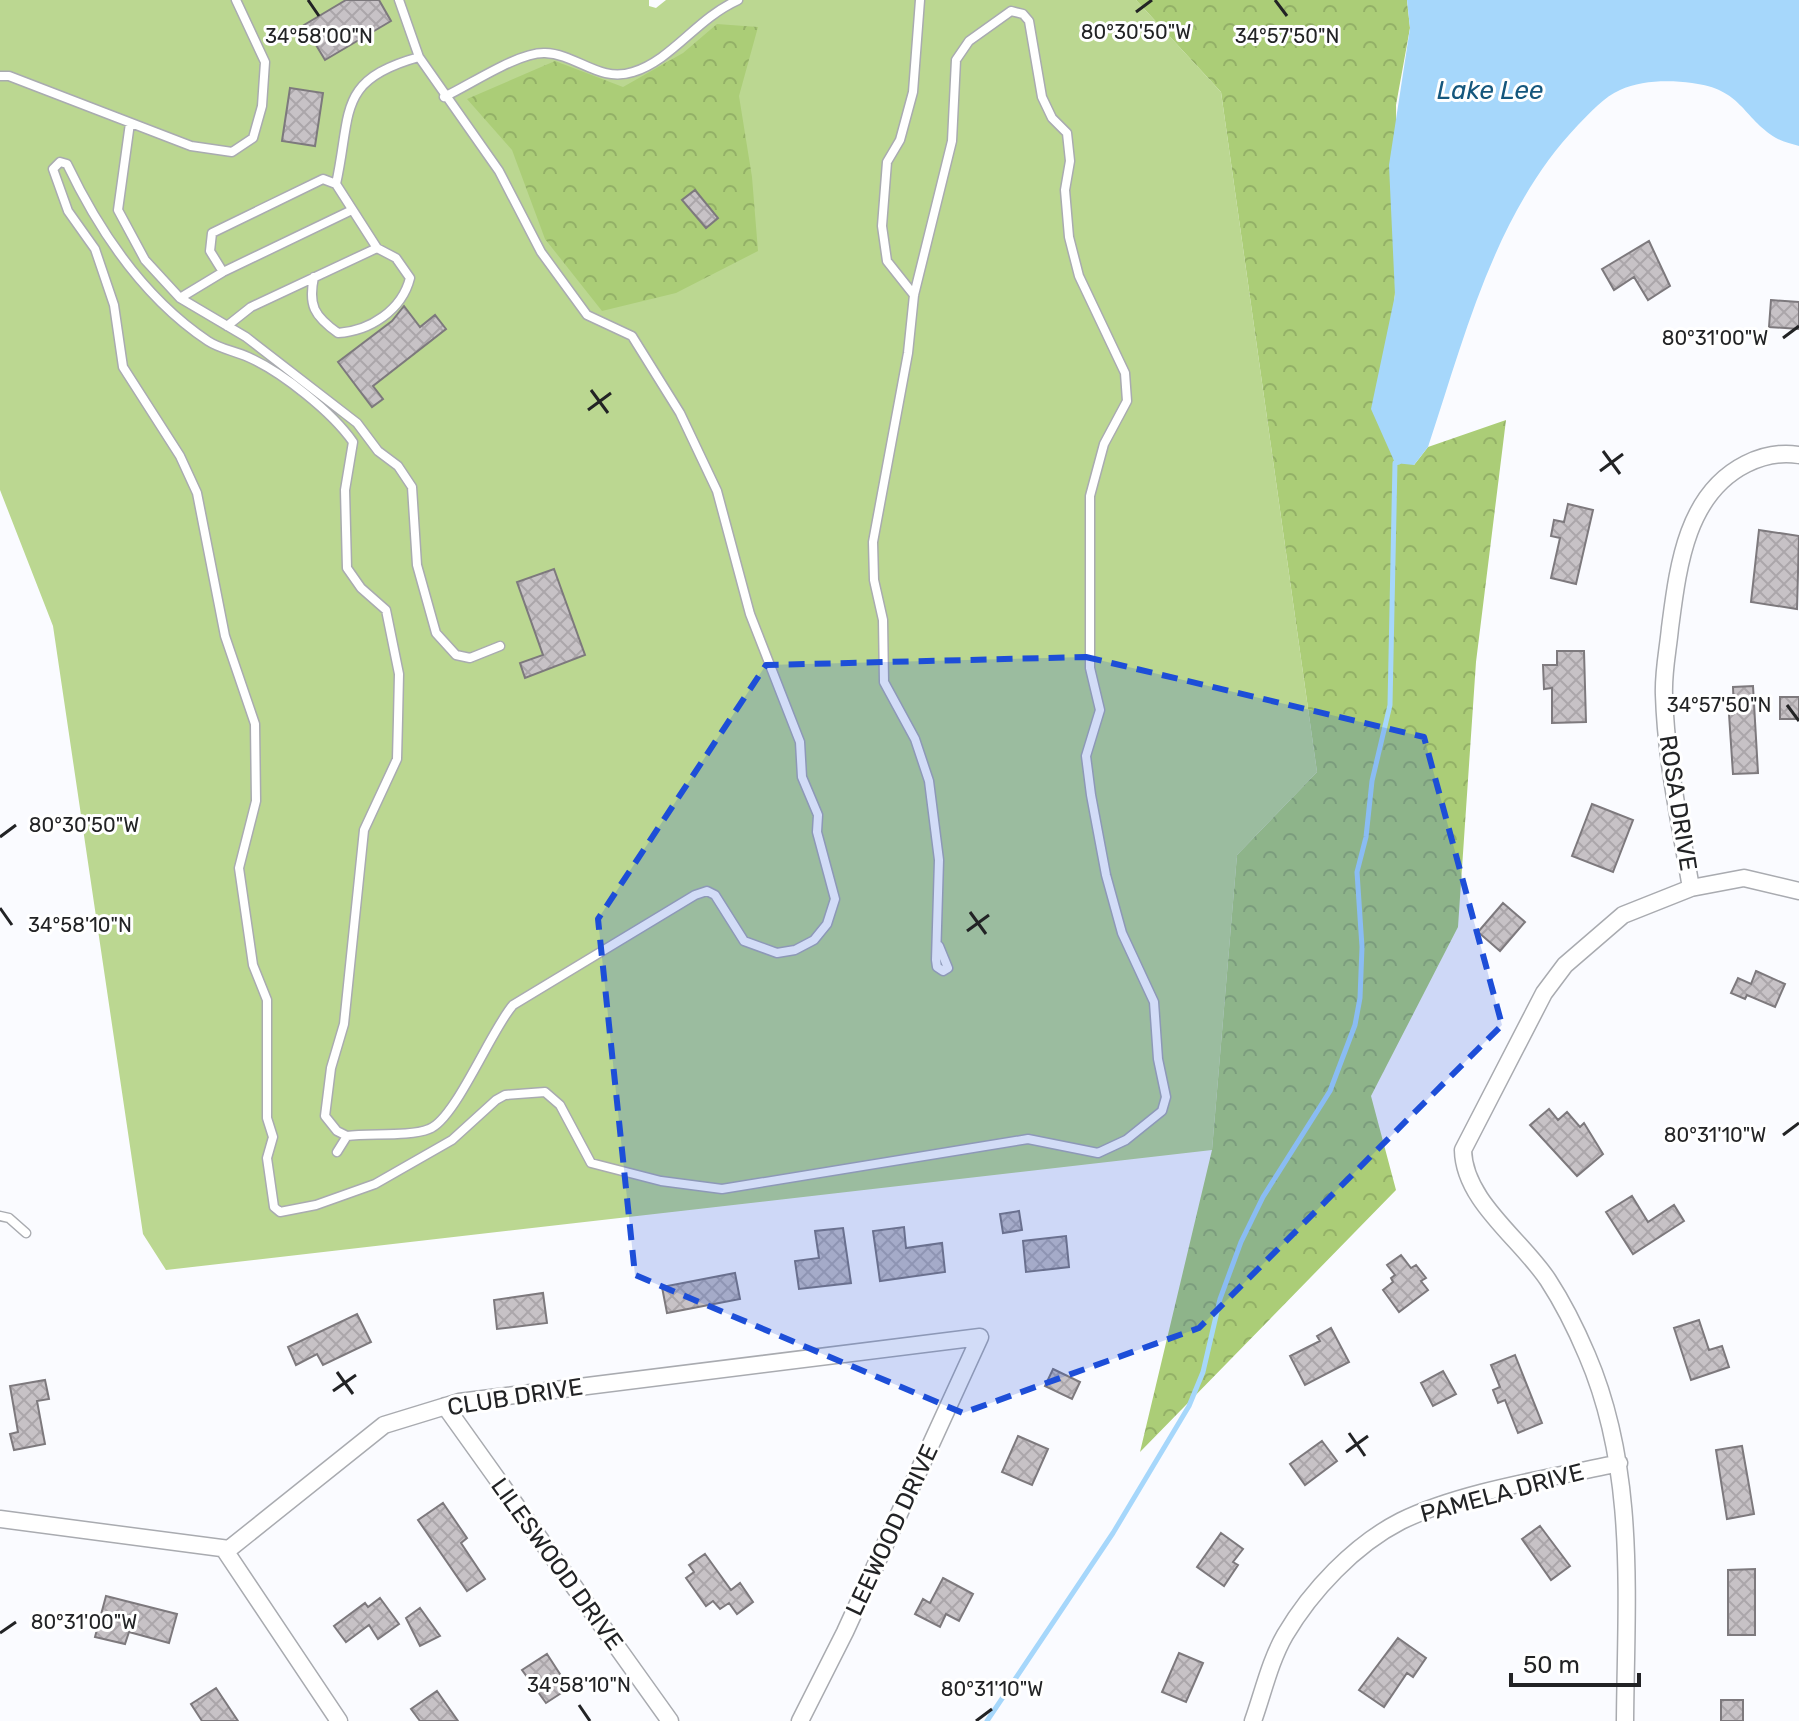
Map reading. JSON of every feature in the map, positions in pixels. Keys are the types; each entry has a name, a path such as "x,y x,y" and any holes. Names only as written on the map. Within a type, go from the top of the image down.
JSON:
{"street":[{"name":"ROSA DRIVE","path":"1691,888 1668,764 1664,704 1677,578 1692,524 1716,484 1759,458 1799,455"},
{"path":"1625,1721 1626,1535 1619,1463 1602,1399 1578,1333 1547,1279 1471,1186 1463,1166 1463,1150 1544,993 1565,965 1623,915 1691,888 1744,878 1799,891"},
{"name":"CLUB DRIVE","path":"224,1549 229,1549 384,1425 445,1406 980,1337"},
{"name":"LEEWOOD DRIVE","path":"800,1721 845,1632 980,1337"},
{"name":"LILESWOOD DRIVE","path":"445,1406 670,1721"},
{"name":"PAMELA DRIVE","path":"1253,1721 1278,1650 1299,1613 1318,1588 1378,1536 1426,1510 1619,1463"},
{"path":"0,1519 224,1549 339,1721"}],"lane":[{"path":"0,76 9,76 191,146 232,152 253,138 262,106 265,62 236,0"},
{"path":"399,0 419,57 444,97 499,171 541,252 587,315 632,336 680,413 717,491 750,614 800,742 802,777 818,815 817,832 835,899 827,924 814,940 795,950 777,953 744,941 715,895 707,891 695,895 513,1005 457,1097 434,1127 414,1132 347,1136 337,1131 325,1116 325,1095 344,1024 364,830 397,759 399,674 386,610 361,588 347,568 345,490 353,442 342,427 298,389 251,358 209,342 163,304 112,242 67,164 60,162 53,169 68,211 95,249 114,305 123,367 180,456 197,493 225,636 255,724 256,801 239,868 253,965 267,1000 267,1118 273,1137 267,1158 274,1207 280,1212 344,1196 400,1172 452,1140 496,1100 526,1092 545,1092 560,1105 591,1163 661,1181 722,1189 1028,1139 1098,1153 1126,1140 1162,1111 1166,1097 1158,1059 1154,1002 1122,933 1106,875 1086,756 1100,710 1090,668 1090,496 1094,474 1127,401 1128,389 1125,373 1079,276 1069,237 1065,190 1070,161 1067,133 1052,118 1042,97 1029,21 1023,14 1011,11 991,22 969,41 956,60 952,141 914,295 908,353 875,516 874,580 883,620 884,682 915,739 929,781 939,860 939,946"},
{"path":"444,97 515,61 542,52 562,55 598,74 631,73 666,54 714,11 738,0"},
{"path":"914,295 887,261 882,226 887,162 900,140 913,92 920,0"},
{"path":"336,184 354,96 365,79 385,68 419,57"},
{"path":"130,123 118,210 145,260 180,298 227,326 357,423 378,451 407,476 412,487 417,565 436,633 456,655 470,658 500,646"},
{"path":"223,272 210,251 212,233 323,179 336,184 377,248 396,258 410,278 405,296 362,331 338,333 322,321 310,298 314,277"},
{"path":"180,298 223,272 352,210"},
{"path":"227,326 251,307 377,248"},
{"path":"337,1152 347,1136"},
{"path":"0,1216 9,1218 26,1233"}],"highlighted area":[{"path":"1086,657 1424,737 1502,1025 1199,1328 963,1413 635,1275 598,919 766,665"}],"green space":[{"path":"0,0 649,0 649,6 656,8 666,0 1136,0 1221,92 1317,772 1237,855 1212,1150 166,1270 143,1234 53,626 0,490"},
{"path":"1136,0 1407,0 1410,28 1396,105 1397,267 1393,318 1414,465 1428,447 1506,420 1476,662 1458,927 1371,1096 1396,1190 1140,1452 1212,1150 1237,855 1317,772 1221,92"},
{"path":"717,24 758,27 739,96 752,177 758,251 676,293 602,311 545,239 512,150 467,99 555,61 623,87 683,53"}],"water":[{"name":"Lake Lee","path":"1407,0 1799,0 1799,146 1776,138 1732,98 1709,86 1674,81 1646,83 1620,90 1603,101 1549,159 1504,236 1470,319 1428,447 1414,465 1395,463 1371,409 1395,295 1389,165 1410,28"}],"building":[{"path":"346,0 379,0 391,21 325,60 304,25"},
{"path":"290,88 323,93 315,146 282,141"},
{"path":"695,190 718,218 706,228 682,200"},
{"path":"1649,241 1670,286 1648,300 1634,277 1614,290 1602,269"},
{"path":"1771,300 1799,302 1799,329 1769,327"},
{"path":"404,306 420,327 435,315 446,329 373,386 383,399 372,407 338,362 392,321"},
{"path":"1568,504 1593,510 1576,584 1551,578 1560,538 1551,536 1554,520 1564,522"},
{"path":"1759,530 1799,536 1797,609 1751,602"},
{"path":"554,569 585,655 525,678 520,663 543,655 517,582"},
{"path":"1557,651 1584,651 1586,722 1552,723 1552,688 1544,689 1543,665 1557,665"},
{"path":"1753,686 1758,773 1733,774 1729,714 1734,714 1733,687"},
{"path":"1780,697 1799,697 1799,719 1780,719"},
{"path":"1592,804 1633,820 1613,872 1572,856"},
{"path":"1503,903 1525,922 1500,951 1478,932"},
{"path":"1756,971 1785,984 1775,1007 1747,995 1745,999 1731,993 1738,978 1751,984"},
{"path":"1549,1109 1558,1120 1567,1112 1580,1127 1584,1123 1603,1154 1577,1176 1530,1125"},
{"path":"1632,1196 1648,1222 1674,1205 1684,1221 1633,1254 1606,1212"},
{"path":"1019,1211 1022,1230 1003,1233 1000,1214"},
{"path":"904,1227 906,1248 942,1243 945,1272 880,1281 873,1231"},
{"path":"843,1228 851,1283 799,1289 795,1261 819,1258 815,1231"},
{"path":"1066,1236 1069,1267 1026,1272 1023,1241"},
{"path":"1401,1255 1411,1268 1416,1265 1426,1278 1421,1281 1428,1290 1399,1312 1383,1290 1393,1282 1391,1278 1395,1275 1387,1265"},
{"path":"735,1273 740,1299 667,1313 662,1287"},
{"path":"543,1293 547,1323 497,1329 494,1300"},
{"path":"357,1314 371,1342 323,1365 317,1354 296,1365 288,1347"},
{"path":"1699,1320 1709,1350 1722,1346 1729,1367 1691,1380 1674,1328"},
{"path":"1331,1328 1349,1362 1305,1385 1290,1356 1320,1341 1317,1336"},
{"path":"1515,1355 1542,1423 1518,1433 1505,1400 1498,1403 1493,1390 1500,1387 1491,1365"},
{"path":"1053,1369 1080,1382 1072,1399 1045,1386"},
{"path":"1443,1371 1456,1394 1433,1406 1421,1383"},
{"path":"45,1380 49,1399 37,1401 45,1444 14,1450 10,1434 18,1432 10,1386"},
{"path":"1018,1436 1048,1449 1032,1485 1002,1472"},
{"path":"1322,1441 1337,1461 1305,1485 1290,1464"},
{"path":"1742,1446 1754,1514 1727,1519 1716,1450"},
{"path":"443,1503 467,1538 461,1543 485,1579 467,1591 418,1520"},
{"path":"1540,1526 1570,1566 1551,1580 1522,1539"},
{"path":"1221,1533 1243,1549 1233,1562 1238,1565 1224,1586 1197,1567"},
{"path":"705,1554 731,1590 740,1583 753,1602 737,1614 729,1603 720,1609 713,1601 706,1606 686,1578 694,1572 689,1565"},
{"path":"1755,1569 1755,1635 1728,1635 1728,1570"},
{"path":"943,1578 973,1594 959,1621 946,1614 940,1627 915,1614 923,1599 930,1603"},
{"path":"106,1596 177,1614 169,1643 129,1632 125,1644 95,1637"},
{"path":"380,1598 399,1624 378,1639 369,1625 346,1642 334,1626 365,1603 368,1607"},
{"path":"420,1608 440,1636 420,1646 406,1618"},
{"path":"1398,1638 1426,1658 1413,1677 1407,1673 1384,1707 1359,1690"},
{"path":"1179,1653 1203,1663 1186,1702 1162,1692"},
{"path":"547,1654 569,1688 546,1703 522,1670"},
{"path":"216,1688 238,1721 202,1721 191,1704"},
{"path":"437,1691 458,1721 420,1721 411,1709"},
{"path":"1721,1700 1743,1700 1743,1721 1721,1721"}],"waterway":[{"path":"987,1721 1113,1533 1189,1406 1203,1372 1220,1299 1241,1242 1263,1197 1330,1091 1355,1025 1360,998 1362,947 1357,872 1366,837 1372,781 1390,705 1395,463 1399,462"}]}
